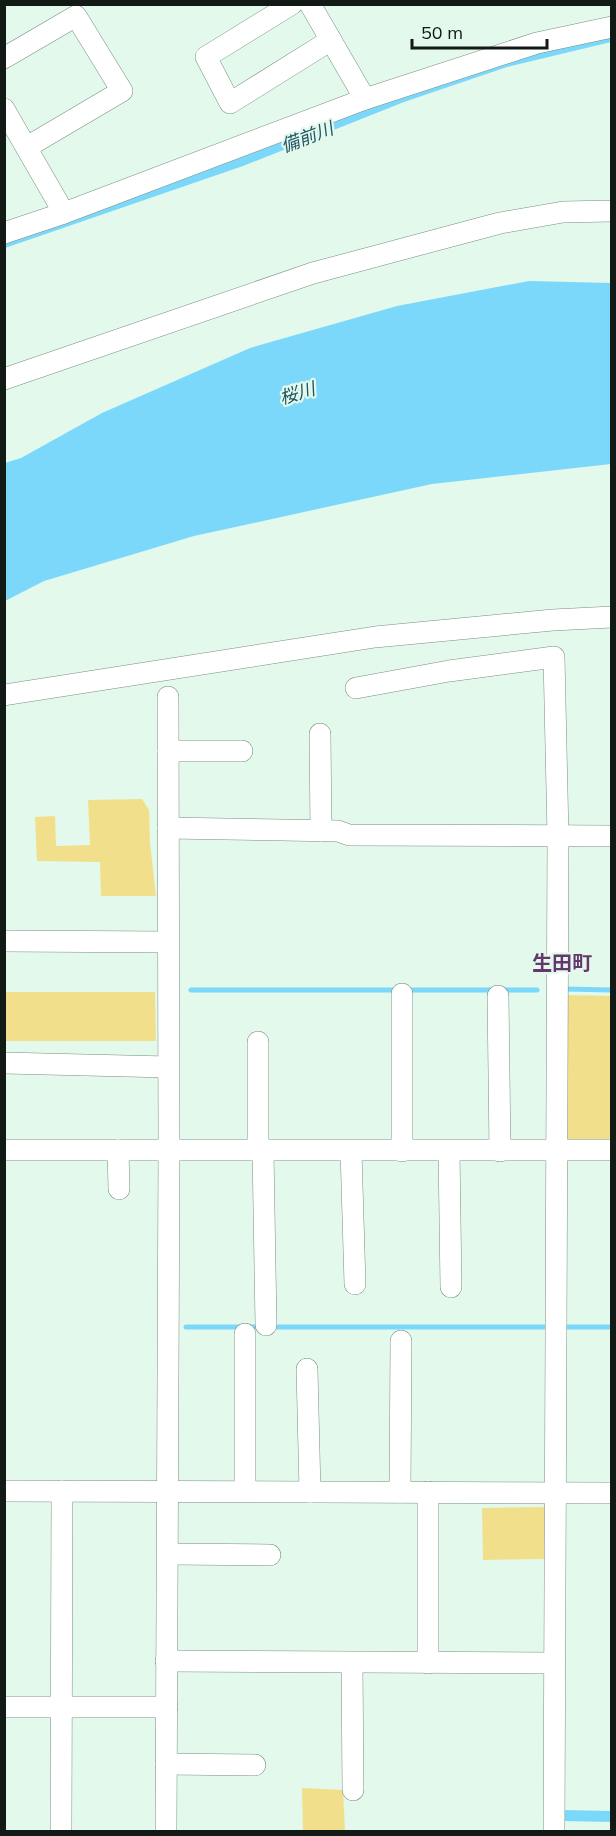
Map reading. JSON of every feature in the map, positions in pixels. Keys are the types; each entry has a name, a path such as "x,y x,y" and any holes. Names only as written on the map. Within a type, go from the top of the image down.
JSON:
{"street":[{"path":"292,4 206,57 230,103 331,40"},
{"path":"310,4 365,99"},
{"path":"4,58 76,16 122,91 27,147"},
{"path":"4,233 64,213 365,99 537,43 612,27"},
{"path":"4,109 64,213"},
{"path":"4,379 313,273 500,223 563,212 612,211"},
{"path":"4,695 375,637 553,620 612,617"},
{"path":"356,688 449,671 554,657 558,836 554,1832"},
{"path":"166,1832 168,697"},
{"path":"320,734 321,831"},
{"path":"168,752 242,751"},
{"path":"168,828 338,831 349,836 612,836"},
{"path":"4,941 168,942"},
{"path":"402,994 402,1151"},
{"path":"498,996 500,1151"},
{"path":"258,1042 266,1325"},
{"path":"4,1063 168,1067"},
{"path":"4,1150 612,1150"},
{"path":"118,1150 119,1189"},
{"path":"351,1151 355,1284"},
{"path":"449,1151 451,1287"},
{"path":"245,1334 245,1491"},
{"path":"400,1492 401,1341"},
{"path":"308,1369 310,1492"},
{"path":"4,1491 612,1493"},
{"path":"61,1832 62,1491"},
{"path":"428,1492 428,1663"},
{"path":"168,1554 270,1555"},
{"path":"166,1661 554,1663"},
{"path":"352,1663 353,1790"},
{"path":"4,1707 167,1707"},
{"path":"166,1764 255,1765"}],"shaded area":[{"path":"142,799 149,810 156,896 101,896 100,862 37,861 35,817 55,816 56,846 90,845 88,800"},
{"path":"5,992 155,992 156,1041 5,1041"},
{"path":"564,995 611,996 611,1142 564,1142"},
{"path":"547,1507 547,1559 483,1560 482,1508"},
{"path":"302,1788 343,1790 345,1831 303,1831"}],"water":[{"name":"備前川","path":"611,32 611,42 507,67 404,102 243,166 5,248 4,238 505,57"},
{"name":"桜川","path":"529,281 611,283 611,464 432,484 194,536 44,581 5,601 5,463 21,458 102,413 250,348 397,306"},
{"path":"564,1810 611,1811 611,1822 563,1821"}],"waterway":[{"path":"564,989 612,990"},
{"path":"191,990 397,990"},
{"path":"406,990 537,990"},
{"path":"186,1327 261,1327"},
{"path":"270,1327 547,1327"},
{"path":"564,1327 612,1327"}],"district":[{"name":"生田町","path":"562,962"}]}
